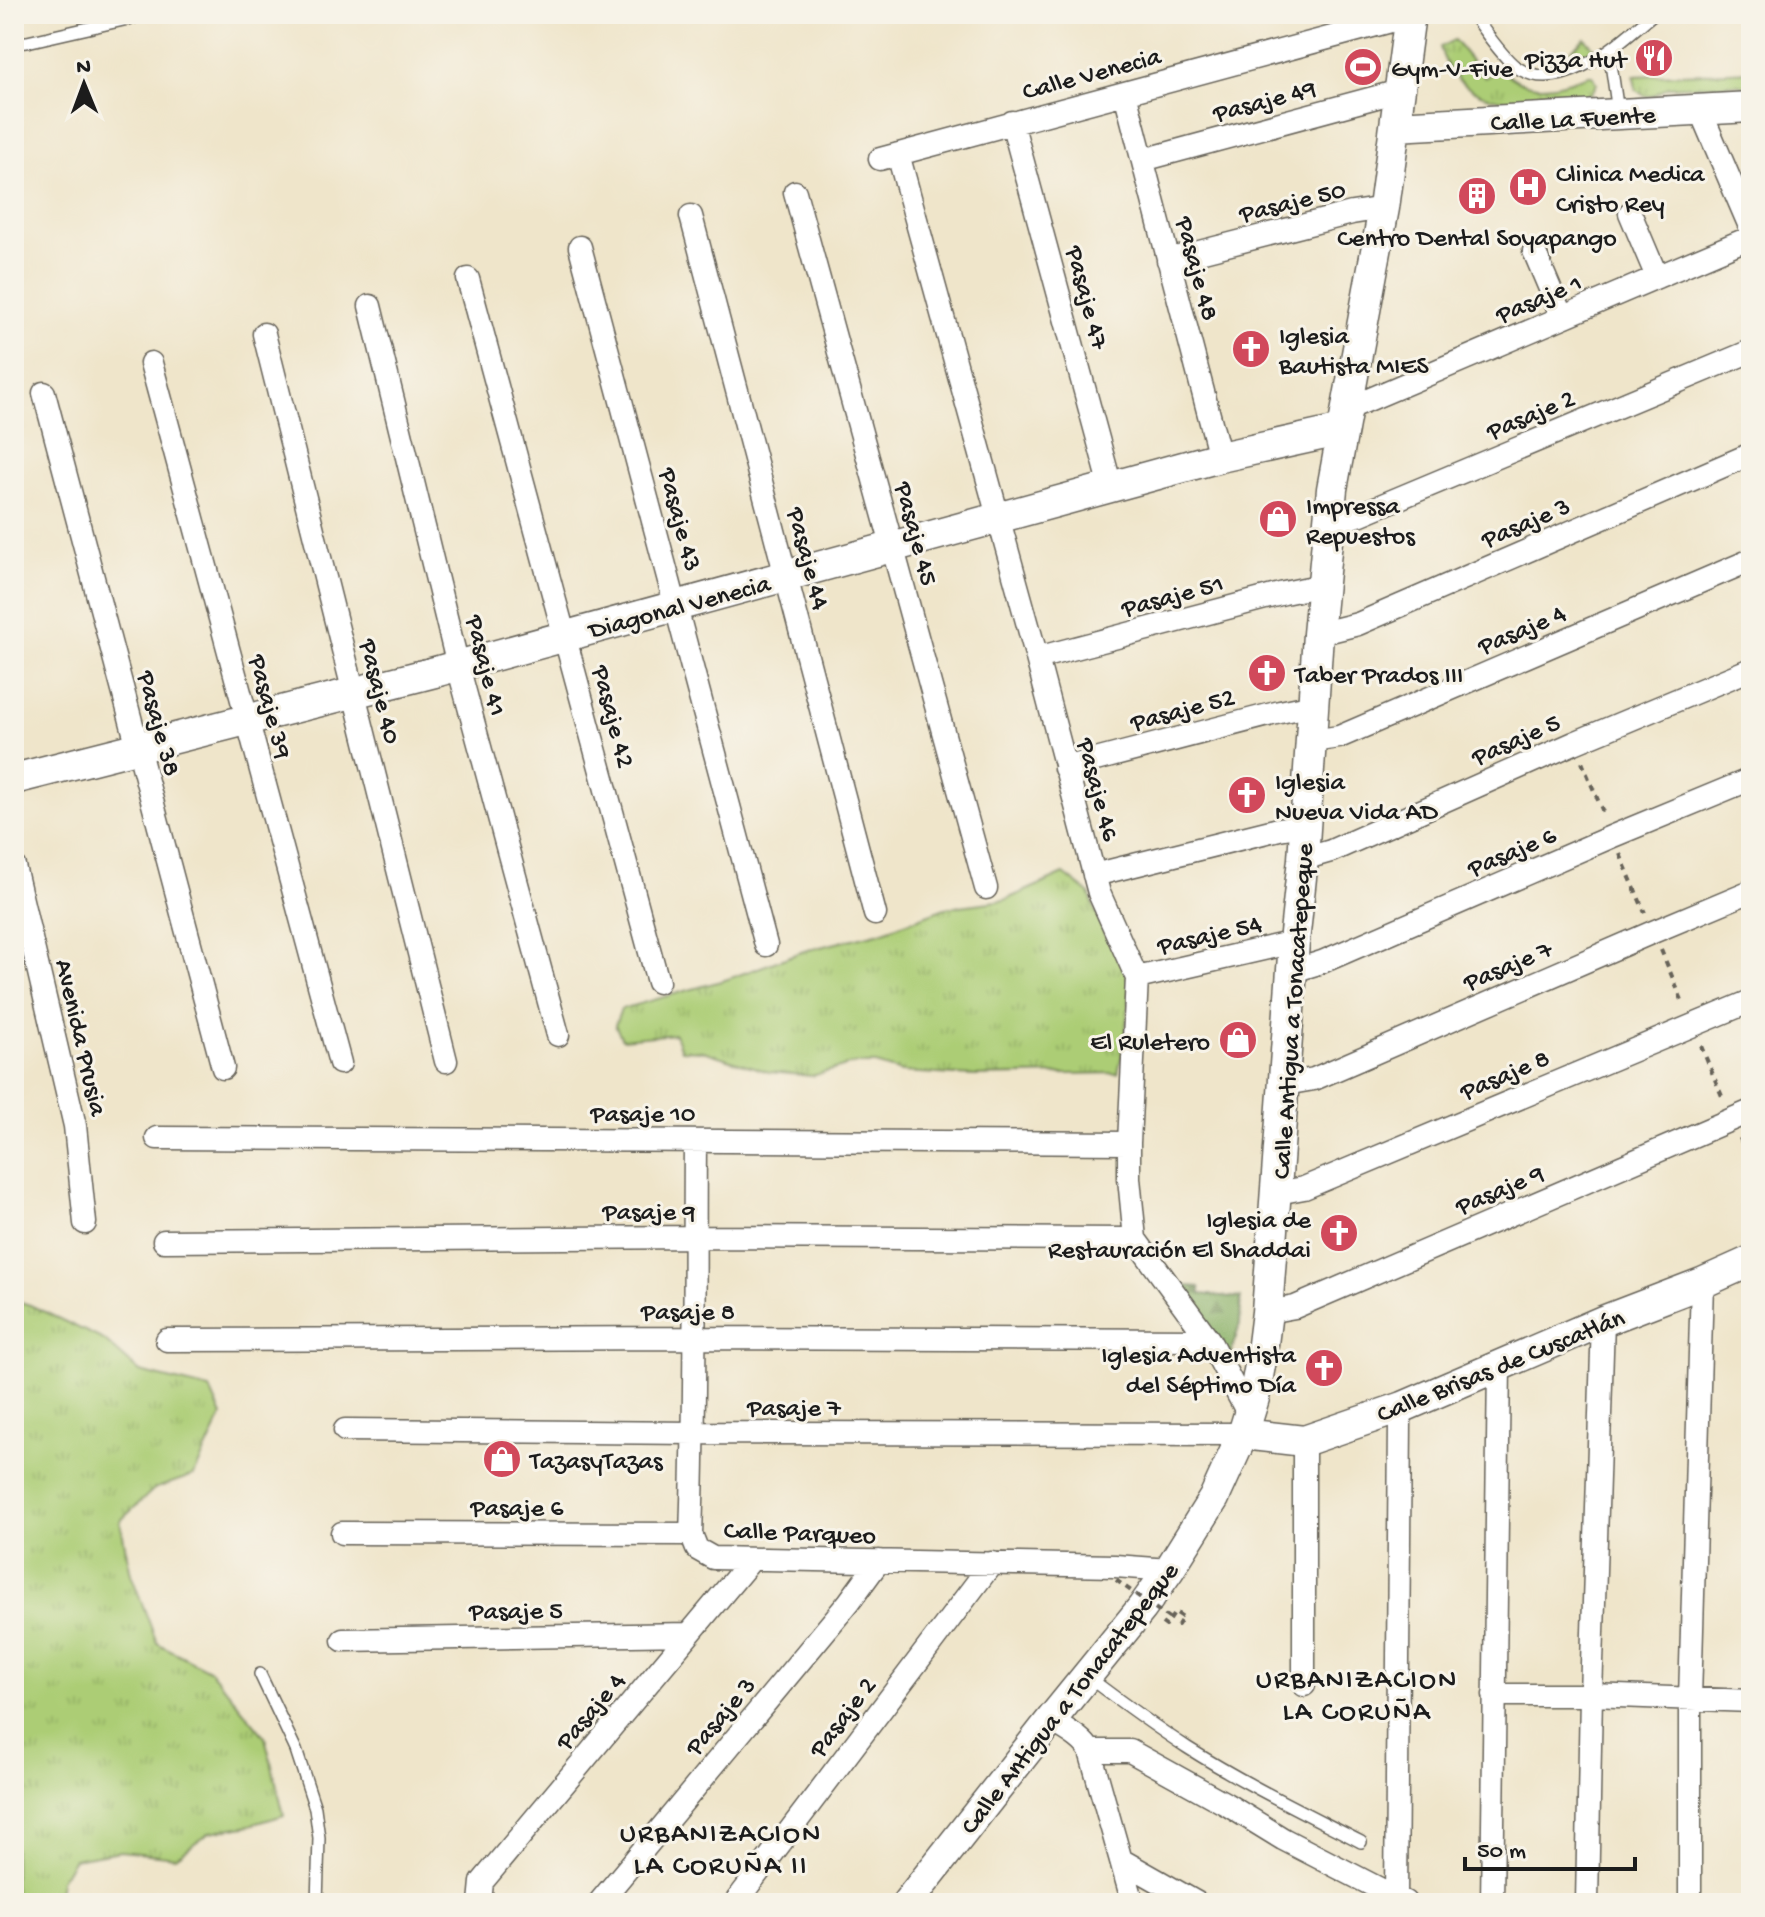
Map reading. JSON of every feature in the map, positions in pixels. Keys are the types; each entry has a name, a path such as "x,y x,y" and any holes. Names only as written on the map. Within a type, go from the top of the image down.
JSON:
{"street":[{"name":"Calle Antigua a Tonacatepeque","path":"907,1903 1169,1570 1214,1498 1246,1425 1261,1360 1267,1312 1318,634 1332,489 1384,208 1410,15"},
{"name":"Calle Venecia","path":"889,156 1410,15"},
{"name":"Pasaje 49","path":"1143,160 1399,91"},
{"name":"Pasaje 48","path":"1125,93 1220,457"},
{"name":"Calle La Fuente","path":"1395,126 1751,107"},
{"path":"1700,110 1751,229"},
{"name":"Pasaje 47","path":"1012,122 1111,487"},
{"name":"Pasaje 46","path":"889,156 998,518 1099,893 1137,978 1129,1143 1135,1239"},
{"name":"Pasaje 45","path":"795,192 986,888"},
{"name":"Pasaje 50","path":"1168,260 1352,213 1384,208"},
{"path":"1630,213 1657,277"},
{"name":"Pasaje 44","path":"691,216 875,914"},
{"name":"Pasaje 1","path":"1345,419 1562,317 1751,237"},
{"name":"Pasaje 43","path":"580,247 766,945"},
{"path":"1534,251 1562,317"},
{"name":"Pasaje 42","path":"468,279 658,982"},
{"name":"Pasaje 41","path":"370,306 458,666 558,1035"},
{"name":"Pasaje 40","path":"264,334 446,1061"},
{"name":"Pasaje 2","path":"1329,525 1751,351"},
{"name":"Pasaje 39","path":"151,363 340,1063"},
{"name":"Pasaje 38","path":"44,393 223,1068"},
{"name":"Diagonal Venecia","path":"14,779 458,666 1220,457 1345,419"},
{"name":"Pasaje 3","path":"1318,634 1358,624 1751,454"},
{"name":"Pasaje 4","path":"1312,741 1350,733 1751,560"},
{"name":"Pasaje 51","path":"1037,658 1323,585"},
{"name":"Pasaje 5","path":"1303,859 1340,847 1574,743 1751,669"},
{"name":"Pasaje 52","path":"1065,768 1314,705"},
{"name":"Pasaje 6","path":"1294,956 1322,962 1751,779"},
{"path":"1094,875 1305,825"},
{"name":"Avenida Prusia","path":"14,866 75,1126 85,1223"},
{"name":"Pasaje 7","path":"1285,1084 1314,1079 1751,891"},
{"name":"Pasaje 54","path":"1137,978 1294,956"},
{"name":"Pasaje 8","path":"1277,1193 1312,1184 1751,1001"},
{"name":"Pasaje 9","path":"1267,1312 1295,1307 1751,1111"},
{"name":"Pasaje 10","path":"157,1138 1129,1143"},
{"name":"Calle Parqueo","path":"695,1141 695,1433 691,1534 697,1549 713,1558 1115,1566 1169,1570"},
{"name":"Pasaje 9","path":"164,1241 694,1237 1135,1239"},
{"path":"1135,1239 1209,1340 1246,1425"},
{"name":"Calle Brisas de Cuscatlán","path":"1246,1425 1304,1441 1403,1407 1751,1261"},
{"path":"1690,1903 1690,1699 1702,1283"},
{"path":"1587,1903 1603,1321"},
{"name":"Pasaje 8","path":"167,1340 1209,1340"},
{"path":"1492,1903 1499,1365"},
{"path":"1090,1751 1130,1751 1283,1839 1401,1900 1400,1421 1403,1407"},
{"name":"Pasaje 7","path":"345,1430 695,1433 1246,1425"},
{"path":"1304,1441 1304,1685"},
{"name":"Pasaje 6","path":"342,1533 691,1534"},
{"name":"Pasaje 4","path":"480,1903 482,1882 752,1559"},
{"name":"Pasaje 3","path":"599,1903 849,1602 879,1561"},
{"name":"Pasaje 2","path":"735,1903 992,1563"},
{"name":"Pasaje 5","path":"343,1640 689,1634"},
{"path":"1494,1695 1751,1701"},
{"path":"1051,1720 1090,1751 1133,1903"},
{"path":"1121,1860 1197,1903"}],"lane":[{"path":"14,43 150,14"},
{"path":"1472,14 1513,65 1546,77 1580,68 1609,50 1653,14"},
{"path":"1742,14 1751,25"},
{"path":"1609,50 1619,114"},
{"path":"260,1674 296,1750 315,1808 319,1838 317,1903"},
{"path":"1087,1676 1190,1749 1262,1791 1361,1842"}],"path":[{"path":"1116,1580 1173,1621 1178,1625 1183,1617 1175,1612 1166,1626"}],"green space":[{"path":"1585,38 1595,49 1594,55 1565,66 1548,66 1552,62 1555,64"},
{"path":"1454,40 1485,78 1500,67 1510,76 1531,85 1553,85 1589,75 1593,75 1597,83 1590,94 1577,100 1536,102 1495,99 1461,83 1449,68 1440,47"},
{"path":"1751,71 1751,88 1738,84 1669,87 1652,96 1645,96 1636,90 1634,76"},
{"path":"1064,874 1089,893 1105,936 1125,961 1130,995 1118,1073 974,1076 901,1072 875,1064 853,1064 812,1076 769,1072 703,1051 681,1050 675,1034 622,1039 615,1025 621,1009 728,979 804,951 881,932 945,908 1005,900"},
{"path":"1172,1285 1200,1287 1200,1294 1241,1298 1240,1324 1226,1369"},
{"path":"14,1300 104,1340 140,1372 210,1389 222,1416 194,1475 154,1489 120,1521 131,1574 157,1643 211,1671 265,1737 284,1815 210,1832 176,1857 120,1851 74,1859 60,1880 58,1903 14,1903"}],"place":[{"name":"Pizza Hut","path":"1654,58"},
{"name":"Gym-V-Five","path":"1363,67"},
{"name":"Clinica Medica Cristo Rey","path":"1528,187"},
{"name":"Centro Dental Soyapango","path":"1477,196"},
{"name":"Iglesia Bautista MIES","path":"1251,349"},
{"name":"Impressa Repuestos","path":"1278,519"},
{"name":"Taber Prados III","path":"1267,673"},
{"name":"Iglesia Nueva Vida AD","path":"1247,795"},
{"name":"El Ruletero","path":"1238,1040"},
{"name":"Iglesia de Restauración El Shaddai","path":"1339,1233"},
{"name":"Iglesia Adventista del Séptimo Día","path":"1324,1368"},
{"name":"TazasyTazas","path":"502,1459"}],"district":[{"name":"URBANIZACION LA CORUÑA","path":"1357,1693"},
{"name":"URBANIZACION LA CORUÑA II","path":"721,1847"}]}
